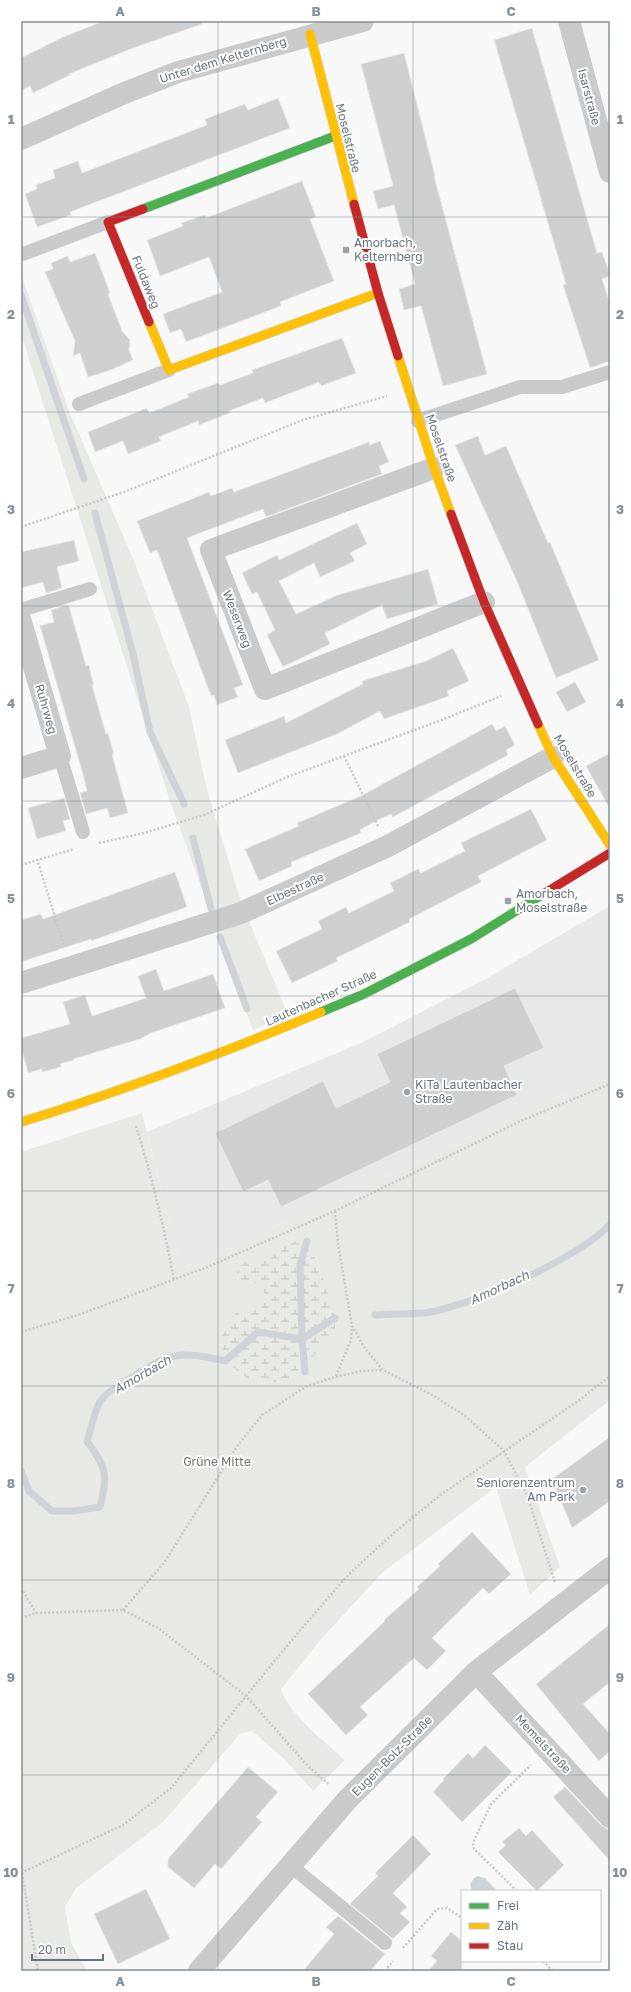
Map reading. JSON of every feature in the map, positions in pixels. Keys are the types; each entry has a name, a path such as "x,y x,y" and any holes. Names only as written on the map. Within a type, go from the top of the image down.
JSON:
{"street":[{"name":"Unter dem Kelternberg","path":"21,139 122,94 178,72 310,34 363,21"},
{"name":"Isarstraße","path":"569,21 610,172"},
{"name":"Moselstraße","path":"310,34 335,136 378,293 434,468 484,602 520,686 553,757 610,845"},
{"path":"108,222 335,136"},
{"name":"Fuldaweg","path":"108,222 169,370"},
{"path":"169,370 378,293"},
{"name":"Weserweg","path":"434,468 211,550 265,689 484,602"},
{"name":"Ruhrweg","path":"21,622 60,756"},
{"path":"21,768 60,756"},
{"name":"Elbestraße","path":"21,983 241,913 388,846 553,757"},
{"name":"Lautenbacher Straße","path":"21,1122 72,1106 269,1034 364,994 471,939 610,853"},
{"name":"Eugen-Bolz-Straße","path":"199,1971 347,1800 476,1672 610,1568"},
{"name":"Memelstraße","path":"476,1672 610,1817"}],"lane":[{"path":"23,254 108,222"},
{"path":"79,404 169,370"},
{"path":"418,421 520,387 562,387 610,372"},
{"path":"21,610 90,589"},
{"path":"60,756 83,832"},
{"path":"291,1866 384,1943"}],"path":[{"path":"21,528 124,492 303,420 409,390"},
{"path":"94,844 144,833 204,815 287,777 473,707 520,686"},
{"path":"344,756 388,846"},
{"path":"21,864 80,848"},
{"path":"37,859 70,968"},
{"path":"21,1332 78,1315 205,1268 335,1211 523,1120 610,1084"},
{"path":"136,1126 157,1196 174,1280"},
{"path":"335,1211 338,1243 352,1326 351,1340 335,1377"},
{"path":"352,1326 364,1347 383,1370 434,1396 464,1415 504,1451 528,1495 563,1605"},
{"path":"123,1610 164,1563 238,1445 262,1415 307,1386 361,1371 383,1370"},
{"path":"38,1971 21,1873 122,1825 171,1788 348,1575 396,1531 442,1493 580,1399 610,1376"},
{"path":"21,1588 36,1613"},
{"path":"21,1618 36,1613 123,1610 158,1628 246,1696 308,1766 347,1800"},
{"path":"516,1890 474,1849 473,1843 491,1804 548,1749"},
{"path":"401,1951 437,1909 447,1908 461,1917"},
{"path":"544,1962 553,1971"}],"shaded area":[{"name":"KiTa Lautenbacher Straße","path":"610,906 610,1070 608,1074 182,1269 147,1132 361,1043 482,981"},
{"path":"478,1876 485,1878 496,1890 472,1890 470,1884 474,1878"}],"green space":[{"path":"21,274 69,411 134,561 189,707 206,786 241,902 288,1015 253,1030 169,798 21,334"},
{"name":"Grüne Mitte","path":"610,1070 610,1400 525,1467 560,1567 530,1595 496,1487 383,1572 323,1637 281,1689 291,1708 299,1718 345,1760 313,1791 284,1759 252,1731 241,1733 162,1823 76,1888 65,1907 71,1943 87,1971 21,1971 21,1152 142,1113 182,1269 608,1074"},
{"path":"307,1241 321,1271 335,1318 335,1332 327,1343 290,1378 272,1383 247,1378 225,1361 221,1339 234,1314 254,1307 265,1294 258,1283 236,1281 238,1268 249,1259 258,1259 287,1243"}],"building":[{"path":"104,21 202,21 202,24 133,48 69,74 70,75 33,93 30,86 21,91 21,58 63,37"},
{"path":"532,28 597,253 602,252 610,274 610,276 602,279 610,303 610,361 590,368 563,285 566,284 494,40"},
{"path":"404,53 434,176 487,374 443,386 421,306 404,310 399,289 415,284 394,205 378,209 373,191 393,186 361,64"},
{"path":"278,98 290,128 70,212 71,215 37,227 25,194 37,189 36,185 55,178 53,170 78,161 82,173 207,125 205,119 245,104 248,110"},
{"path":"302,181 316,217 310,219 334,281 280,302 281,306 186,342 181,329 170,333 163,314 222,292 209,257 160,276 147,240 183,226 181,223 205,215 206,218"},
{"path":"95,253 122,331 130,340 129,350 133,360 111,370 88,377 80,353 73,356 75,341 45,272 53,269 51,263 68,256 70,262"},
{"path":"342,338 356,373 321,386 319,382 265,403 263,398 229,411 230,413 199,425 198,421 159,437 161,441 128,454 123,441 95,452 88,432 147,408 149,413 189,397 187,394 218,383 220,385 253,373 252,370"},
{"path":"478,436 485,455 506,446 548,543 550,542 599,660 556,678 516,579 455,445"},
{"path":"380,441 389,462 379,466 382,474 266,517 263,509 187,538 243,685 234,688 238,697 217,705 214,695 211,696 157,550 150,553 137,521 209,492 211,496 232,488 234,492 369,442 370,445"},
{"path":"357,523 367,544 350,553 355,561 320,577 314,563 279,581 296,614 338,595 428,569 438,604 387,619 382,605 325,633 330,644 283,667 267,635 275,630 257,592 252,594 242,573 277,555 279,560"},
{"path":"74,540 79,561 57,567 62,588 46,593 43,582 21,588 21,552"},
{"path":"66,605 69,606 86,666 89,665 94,685 92,685 106,734 108,733 114,754 112,754 128,813 110,818 107,808 86,814 80,793 87,791 40,626 54,622 51,610"},
{"path":"453,648 469,681 447,691 449,696 384,719 380,711 337,734 238,773 225,740 284,716 286,723 363,684 362,681 426,661"},
{"path":"575,682 586,702 567,712 556,692"},
{"path":"492,724 496,731 505,726 515,745 506,750 508,755 393,817 391,814 376,821 360,830 361,833 291,862 292,866 259,881 245,849 299,826 297,823 361,796"},
{"path":"610,753 610,809 586,766"},
{"path":"64,798 70,819 63,821 66,831 37,839 28,808"},
{"path":"531,809 547,840 478,876 481,882 409,919 410,922 336,958 338,961 292,983 276,951 322,929 318,921 346,907 349,913 394,891 390,883 418,869 421,873 465,851 461,843"},
{"path":"175,872 187,907 91,941 91,939 21,962 21,920 41,914 43,919"},
{"path":"156,969 164,991 213,974 225,1008 151,1033 140,1039 73,1059 74,1060 60,1064 61,1067 42,1072 42,1069 28,1073 21,1047 21,1038 70,1024 63,1002 85,995 92,1016 146,998 138,976"},
{"path":"515,988 544,1048 504,1066 517,1095 281,1207 268,1180 243,1192 215,1133 323,1081 336,1108 390,1082 377,1054"},
{"name":"Seniorenzentrum Am Park","path":"610,1437 610,1501 572,1528 552,1479"},
{"path":"472,1532 511,1574 489,1594 483,1588 432,1638 446,1651 427,1670 414,1658 360,1707 368,1715 346,1735 308,1694 385,1621 384,1620 419,1589 417,1587 440,1566 438,1564"},
{"path":"610,1624 610,1682 583,1704 610,1734 610,1751 599,1761 536,1684"},
{"path":"485,1745 512,1772 462,1822 433,1792 444,1780 443,1779 468,1753 473,1758"},
{"path":"248,1767 278,1792 256,1817 262,1822 221,1869 215,1864 194,1888 168,1867 168,1859"},
{"path":"565,1787 601,1825 610,1831 610,1861 553,1797"},
{"path":"519,1828 526,1836 532,1830 564,1865 538,1890 536,1890 498,1852 506,1845 502,1842"},
{"path":"413,1835 431,1854 393,1893 407,1907 400,1913 410,1922 393,1939 350,1904 378,1876 375,1873"},
{"path":"146,1889 170,1939 118,1964 94,1914"},
{"path":"338,1916 385,1954 370,1971 303,1971 334,1934 326,1927"},
{"path":"451,1932 461,1940 462,1971 428,1971 437,1961 431,1956"}],"waterway":[{"path":"21,295 84,479"},
{"path":"95,513 133,654 150,732 184,804"},
{"path":"193,838 211,909"},
{"path":"220,937 247,1009"},
{"name":"Amorbach","path":"375,1315 424,1313 467,1302 523,1279 550,1265 596,1237 610,1224"},
{"path":"305,1372 302,1339 300,1265 307,1241"},
{"name":"Amorbach","path":"21,1471 29,1491 52,1511 74,1511 100,1507 105,1479 104,1472 99,1459 87,1441 99,1404 110,1391 164,1359 184,1355 225,1361 258,1332 302,1339 335,1318"}],"traffic: fast":[{"path":"143,209 335,136"},
{"path":"321,1012 364,994 471,939 545,893"}],"traffic: slow":[{"path":"310,34 354,204"},
{"path":"149,322 169,370 378,293"},
{"path":"398,356 434,468 451,514"},
{"path":"538,724 553,757 610,845"},
{"path":"21,1122 97,1098 172,1071 321,1012"}],"traffic: jam":[{"path":"354,204 378,293 398,356"},
{"path":"143,209 108,222 149,322"},
{"path":"451,514 484,602 538,724"},
{"path":"545,893 610,853"}],"place":[{"name":"Amorbach, Kelternberg","path":"346,250"},
{"name":"Amorbach, Moselstraße","path":"508,901"},
{"name":"KiTa Lautenbacher Straße","path":"407,1092"},
{"name":"Seniorenzentrum Am Park","path":"583,1490"}]}
